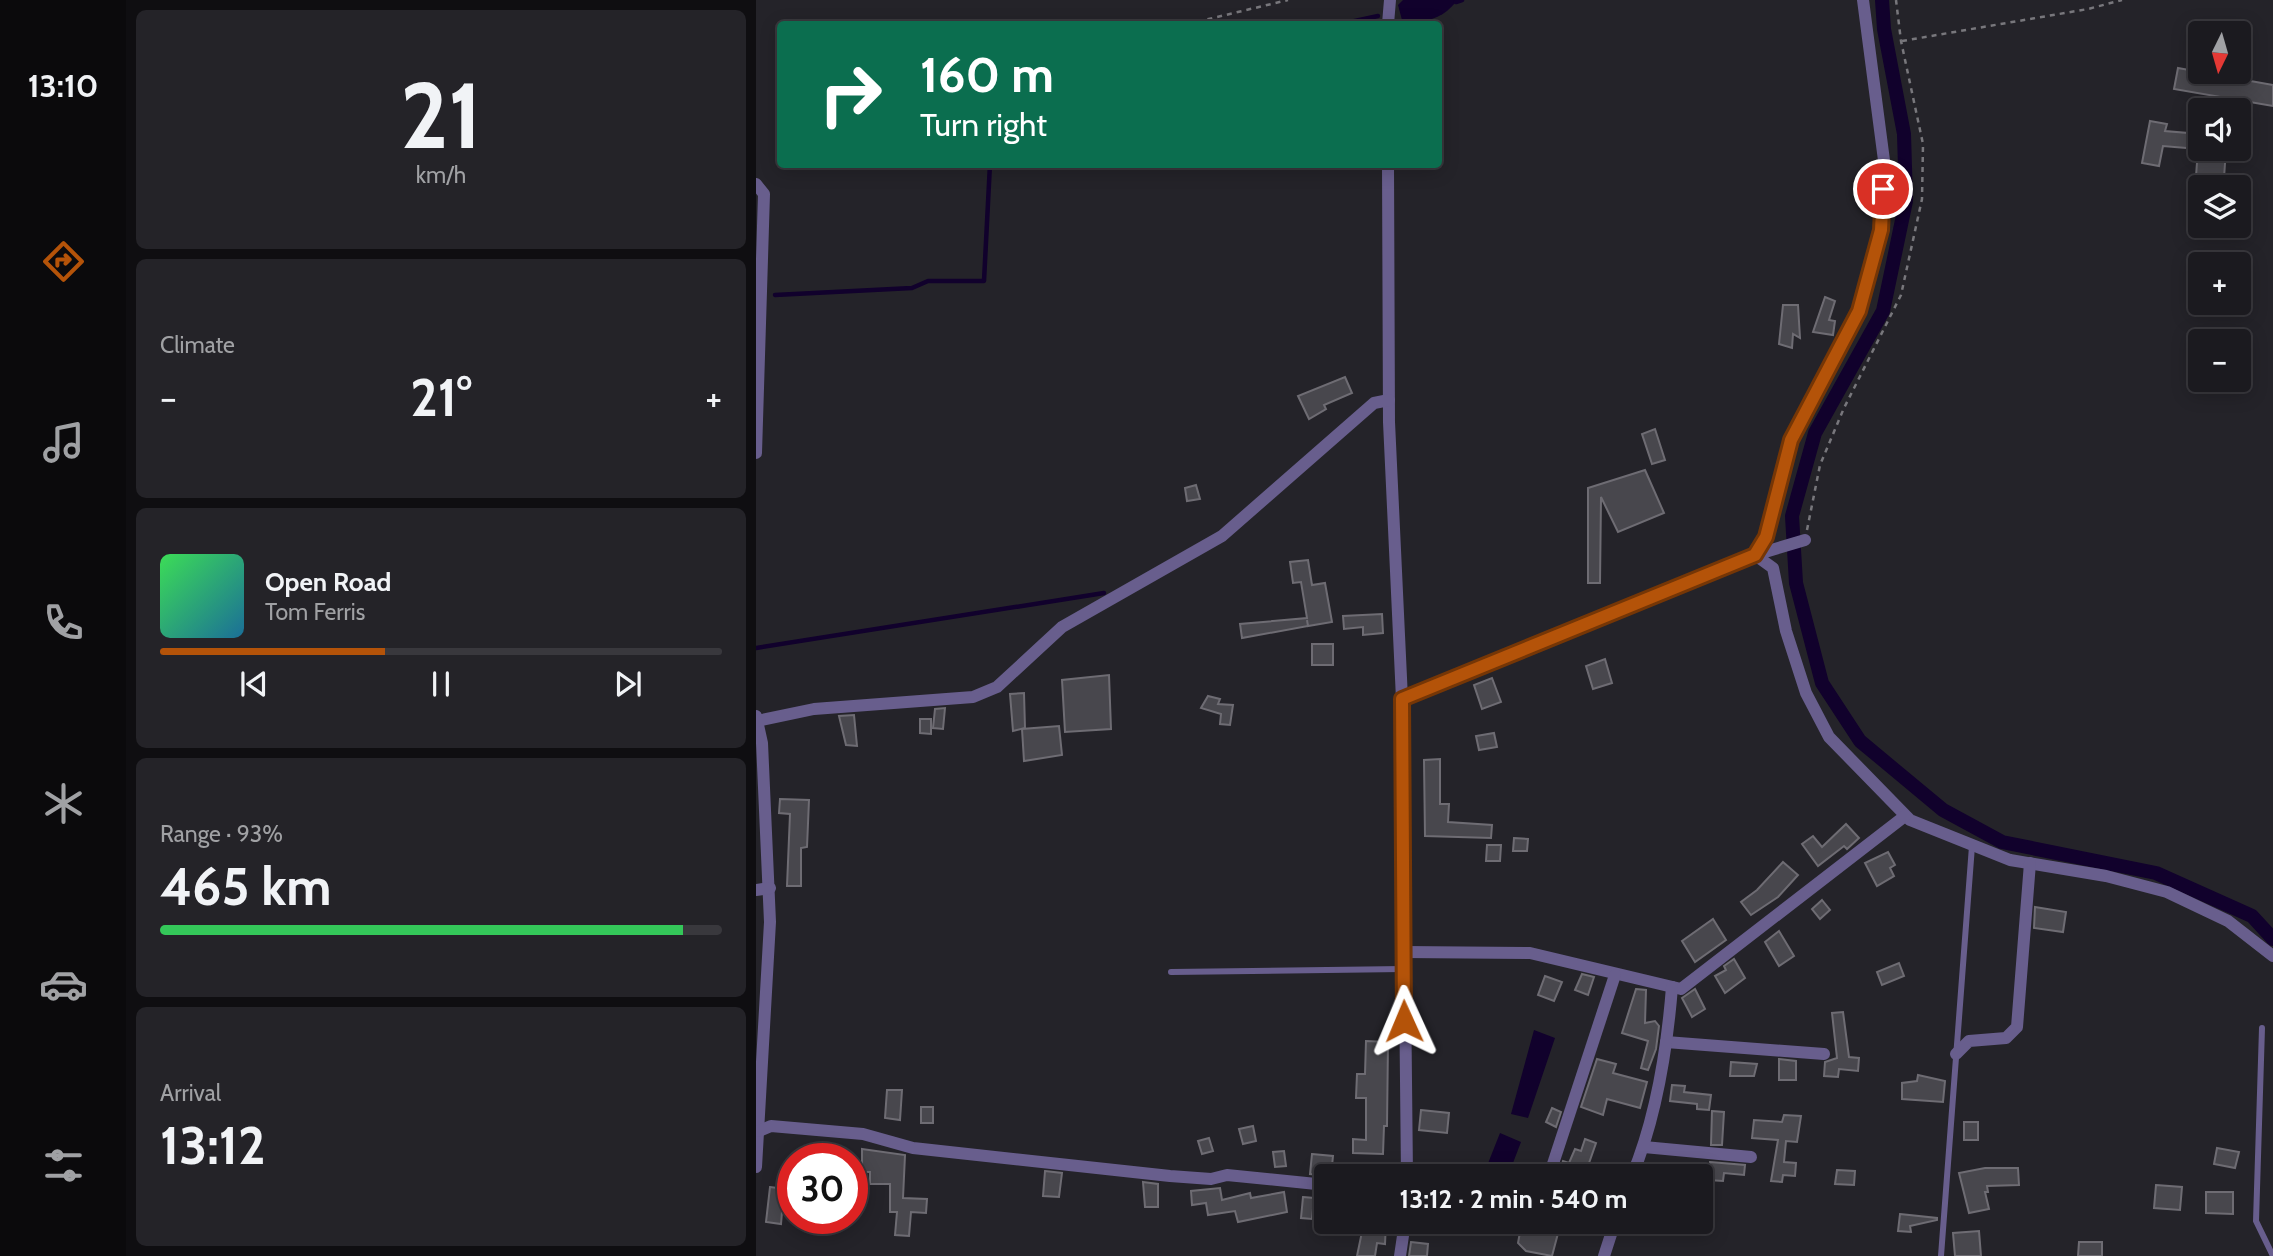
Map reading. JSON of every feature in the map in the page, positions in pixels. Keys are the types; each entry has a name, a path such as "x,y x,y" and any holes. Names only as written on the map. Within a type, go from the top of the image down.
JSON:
{"street":[{"path":"1388,21 1390,0"},
{"path":"1755,555 1766,537 1791,440 1859,311 1881,230 1885,169 1863,0"},
{"path":"1388,168 1389,400 1402,699 1407,1164"},
{"path":"756,184 764,194 756,453"},
{"path":"756,1167 770,888 762,743 757,718 814,709 972,697 997,687 1062,627 1222,536 1374,403 1389,400"},
{"path":"1402,699 1755,555 1781,545 1805,540"},
{"path":"1755,555 1773,568 1786,631 1806,693 1829,737 1905,816 2010,860 2106,876 2166,892 2228,921 2273,956"},
{"path":"1403,952 1530,953 1681,989 1905,816"},
{"path":"1956,1054 1969,1041 2006,1038 2017,1027 2030,863"},
{"path":"756,890 770,888"},
{"path":"1553,1164 1615,975"},
{"path":"1637,1164 1644,1147 1666,1042 1672,987"},
{"path":"1666,1042 1824,1054"},
{"path":"759,1131 771,1126 863,1134 913,1148 1170,1176 1211,1179 1227,1175 1314,1184"},
{"path":"1644,1147 1751,1157"},
{"path":"1400,1256 1403,1234"},
{"path":"1604,1256 1611,1234"}],"lane":[{"path":"1941,1256 1972,846"},
{"path":"1171,972 1403,969"},
{"path":"2262,1028 2256,1221 2273,1256"}],"path":[{"path":"1200,21 1288,0"},
{"path":"1805,540 1820,466 1844,408 1901,295 1922,199 1923,144 1900,41 1896,0"},
{"path":"1900,41 2088,9 2122,0"}],"shaded area":[{"path":"1403,0 1456,2 1432,19 1410,21 1402,20 1398,5"},
{"path":"1534,1030 1555,1038 1528,1118 1511,1114"},
{"path":"1500,1133 1521,1142 1513,1164 1488,1164"}],"building":[{"path":"2178,68 2188,70 2188,84 2251,84 2251,81 2273,85 2273,106 2251,102 2251,98 2226,98 2174,89"},
{"path":"2150,121 2167,124 2165,131 2188,133 2188,148 2163,146 2159,166 2142,163"},
{"path":"2197,161 2225,161 2224,175 2196,175"},
{"path":"1825,297 1835,301 1829,320 1835,321 1833,335 1813,332"},
{"path":"1783,305 1798,305 1800,338 1793,334 1792,348 1779,344"},
{"path":"1345,377 1352,393 1324,405 1326,409 1309,419 1298,396"},
{"path":"1655,429 1665,460 1652,464 1642,434"},
{"path":"1645,470 1664,513 1618,532 1601,497 1600,583 1588,583 1588,488"},
{"path":"1196,485 1200,499 1187,501 1185,488"},
{"path":"1308,560 1312,585 1325,583 1332,622 1242,638 1240,624 1307,618 1301,582 1293,583 1290,562"},
{"path":"1382,614 1383,633 1363,635 1363,627 1344,629 1343,616"},
{"path":"1312,644 1333,644 1333,665 1312,665"},
{"path":"1605,659 1612,683 1593,689 1586,666"},
{"path":"1109,675 1111,729 1065,732 1062,680"},
{"path":"1492,678 1501,702 1482,709 1474,685"},
{"path":"1024,693 1025,728 1013,731 1010,694"},
{"path":"1208,696 1220,699 1218,704 1233,705 1230,725 1220,724 1221,714 1201,708"},
{"path":"945,708 943,729 933,728 935,709"},
{"path":"854,715 857,746 846,745 839,716"},
{"path":"920,719 931,719 931,734 920,733"},
{"path":"1059,726 1062,755 1024,761 1022,729"},
{"path":"1494,733 1497,747 1479,750 1476,736"},
{"path":"1440,759 1440,804 1449,804 1448,822 1492,825 1491,838 1425,836 1424,760"},
{"path":"780,799 809,800 807,847 801,848 801,886 787,886 790,814 779,813"},
{"path":"1846,824 1859,838 1847,849 1844,846 1818,866 1802,844 1813,836 1822,847"},
{"path":"1514,838 1528,839 1527,851 1513,851"},
{"path":"1487,845 1501,845 1500,861 1486,861"},
{"path":"1888,852 1895,865 1890,868 1894,876 1877,886 1865,863"},
{"path":"1783,862 1798,875 1778,897 1751,915 1741,902 1757,890"},
{"path":"1822,900 1830,910 1820,919 1812,909"},
{"path":"2035,907 2066,912 2063,932 2034,928"},
{"path":"1713,919 1726,940 1695,962 1682,941"},
{"path":"1779,931 1794,956 1779,966 1765,942"},
{"path":"1734,959 1745,978 1725,993 1715,976 1726,970 1724,966"},
{"path":"1899,963 1904,976 1882,985 1877,972"},
{"path":"1582,974 1594,977 1588,995 1575,990"},
{"path":"1545,976 1562,982 1554,1001 1538,995"},
{"path":"1636,989 1646,990 1645,1023 1655,1021 1659,1026 1656,1049 1648,1070 1641,1068 1648,1041 1622,1033"},
{"path":"1695,989 1705,1009 1692,1017 1682,998"},
{"path":"1843,1012 1849,1057 1859,1058 1858,1071 1839,1069 1838,1077 1824,1076 1825,1062 1837,1058 1832,1013"},
{"path":"1366,1041 1388,1042 1387,1126 1384,1126 1383,1154 1353,1153 1353,1139 1366,1140 1366,1098 1356,1098 1357,1074 1365,1074"},
{"path":"1597,1059 1616,1064 1613,1073 1647,1082 1640,1108 1607,1099 1603,1115 1581,1107"},
{"path":"1779,1059 1796,1061 1796,1080 1779,1080"},
{"path":"1731,1062 1757,1064 1754,1076 1730,1076"},
{"path":"1918,1075 1945,1081 1943,1102 1902,1099 1902,1083 1917,1081"},
{"path":"1672,1085 1685,1086 1684,1092 1711,1095 1709,1110 1697,1109 1697,1104 1670,1101"},
{"path":"887,1090 902,1090 900,1120 885,1118"},
{"path":"921,1107 933,1107 933,1123 921,1123"},
{"path":"1552,1108 1561,1112 1556,1127 1546,1122"},
{"path":"1421,1110 1449,1113 1447,1133 1419,1130"},
{"path":"1712,1111 1724,1112 1722,1145 1711,1145"},
{"path":"1784,1115 1801,1116 1797,1142 1786,1141 1784,1162 1796,1163 1795,1176 1783,1175 1782,1182 1771,1181 1778,1140 1752,1138 1754,1120 1782,1122"},
{"path":"1964,1122 1978,1122 1978,1140 1964,1140"},
{"path":"1253,1126 1256,1141 1243,1144 1239,1129"},
{"path":"1209,1138 1213,1151 1202,1154 1198,1141"},
{"path":"1585,1139 1596,1143 1589,1164 1562,1164 1563,1161 1569,1163 1575,1149 1581,1151"},
{"path":"2217,1148 2239,1152 2235,1168 2214,1164"},
{"path":"868,1150 905,1155 903,1198 927,1199 926,1213 911,1212 909,1236 895,1235 897,1212 890,1212 890,1184 870,1184"},
{"path":"1284,1151 1286,1166 1275,1167 1273,1152"},
{"path":"1312,1154 1333,1156 1332,1164 1314,1164 1314,1174 1310,1174"},
{"path":"1710,1162 1745,1165 1744,1175 1724,1173 1723,1181 1713,1180 1713,1164"},
{"path":"1985,1168 2018,1168 2019,1185 1987,1186 1988,1192 1985,1192 1989,1209 1969,1213 1959,1173"},
{"path":"1837,1170 1855,1171 1854,1185 1835,1184"},
{"path":"1045,1171 1062,1173 1059,1197 1043,1196"},
{"path":"1143,1182 1158,1184 1158,1207 1145,1207"},
{"path":"2156,1185 2182,1187 2180,1210 2154,1208"},
{"path":"770,1187 777,1188 777,1223 766,1222"},
{"path":"1220,1188 1222,1200 1250,1193 1251,1198 1284,1192 1287,1212 1238,1222 1235,1211 1208,1215 1206,1203 1192,1205 1191,1191"},
{"path":"2206,1192 2233,1192 2233,1214 2206,1213"},
{"path":"1303,1197 1314,1198 1312,1219 1301,1218"},
{"path":"1900,1214 1937,1220 1910,1226 1911,1232 1898,1231"},
{"path":"1979,1231 1981,1256 1955,1256 1953,1233"},
{"path":"1362,1234 1385,1234 1385,1244 1377,1243 1375,1256 1357,1256"},
{"path":"1520,1234 1558,1234 1552,1256 1526,1251 1518,1243"},
{"path":"1411,1242 1428,1244 1427,1256 1409,1256"},
{"path":"2079,1242 2102,1242 2102,1256 2078,1256"}],"waterway":[{"path":"1456,2 1462,0"},
{"path":"1882,0 1884,29 1904,134 1906,201 1883,311 1815,433 1792,516 1796,583 1822,683 1860,741 1943,810 2002,842 2156,873 2252,916 2273,939"},
{"path":"1355,21 1378,16"},
{"path":"775,295 912,288 928,281 984,281 990,168"},
{"path":"756,648 1104,593"}],"route":[{"path":"1404,1021 1402,699 1755,555 1766,537 1791,440 1859,311 1881,230 1883,189"}]}
